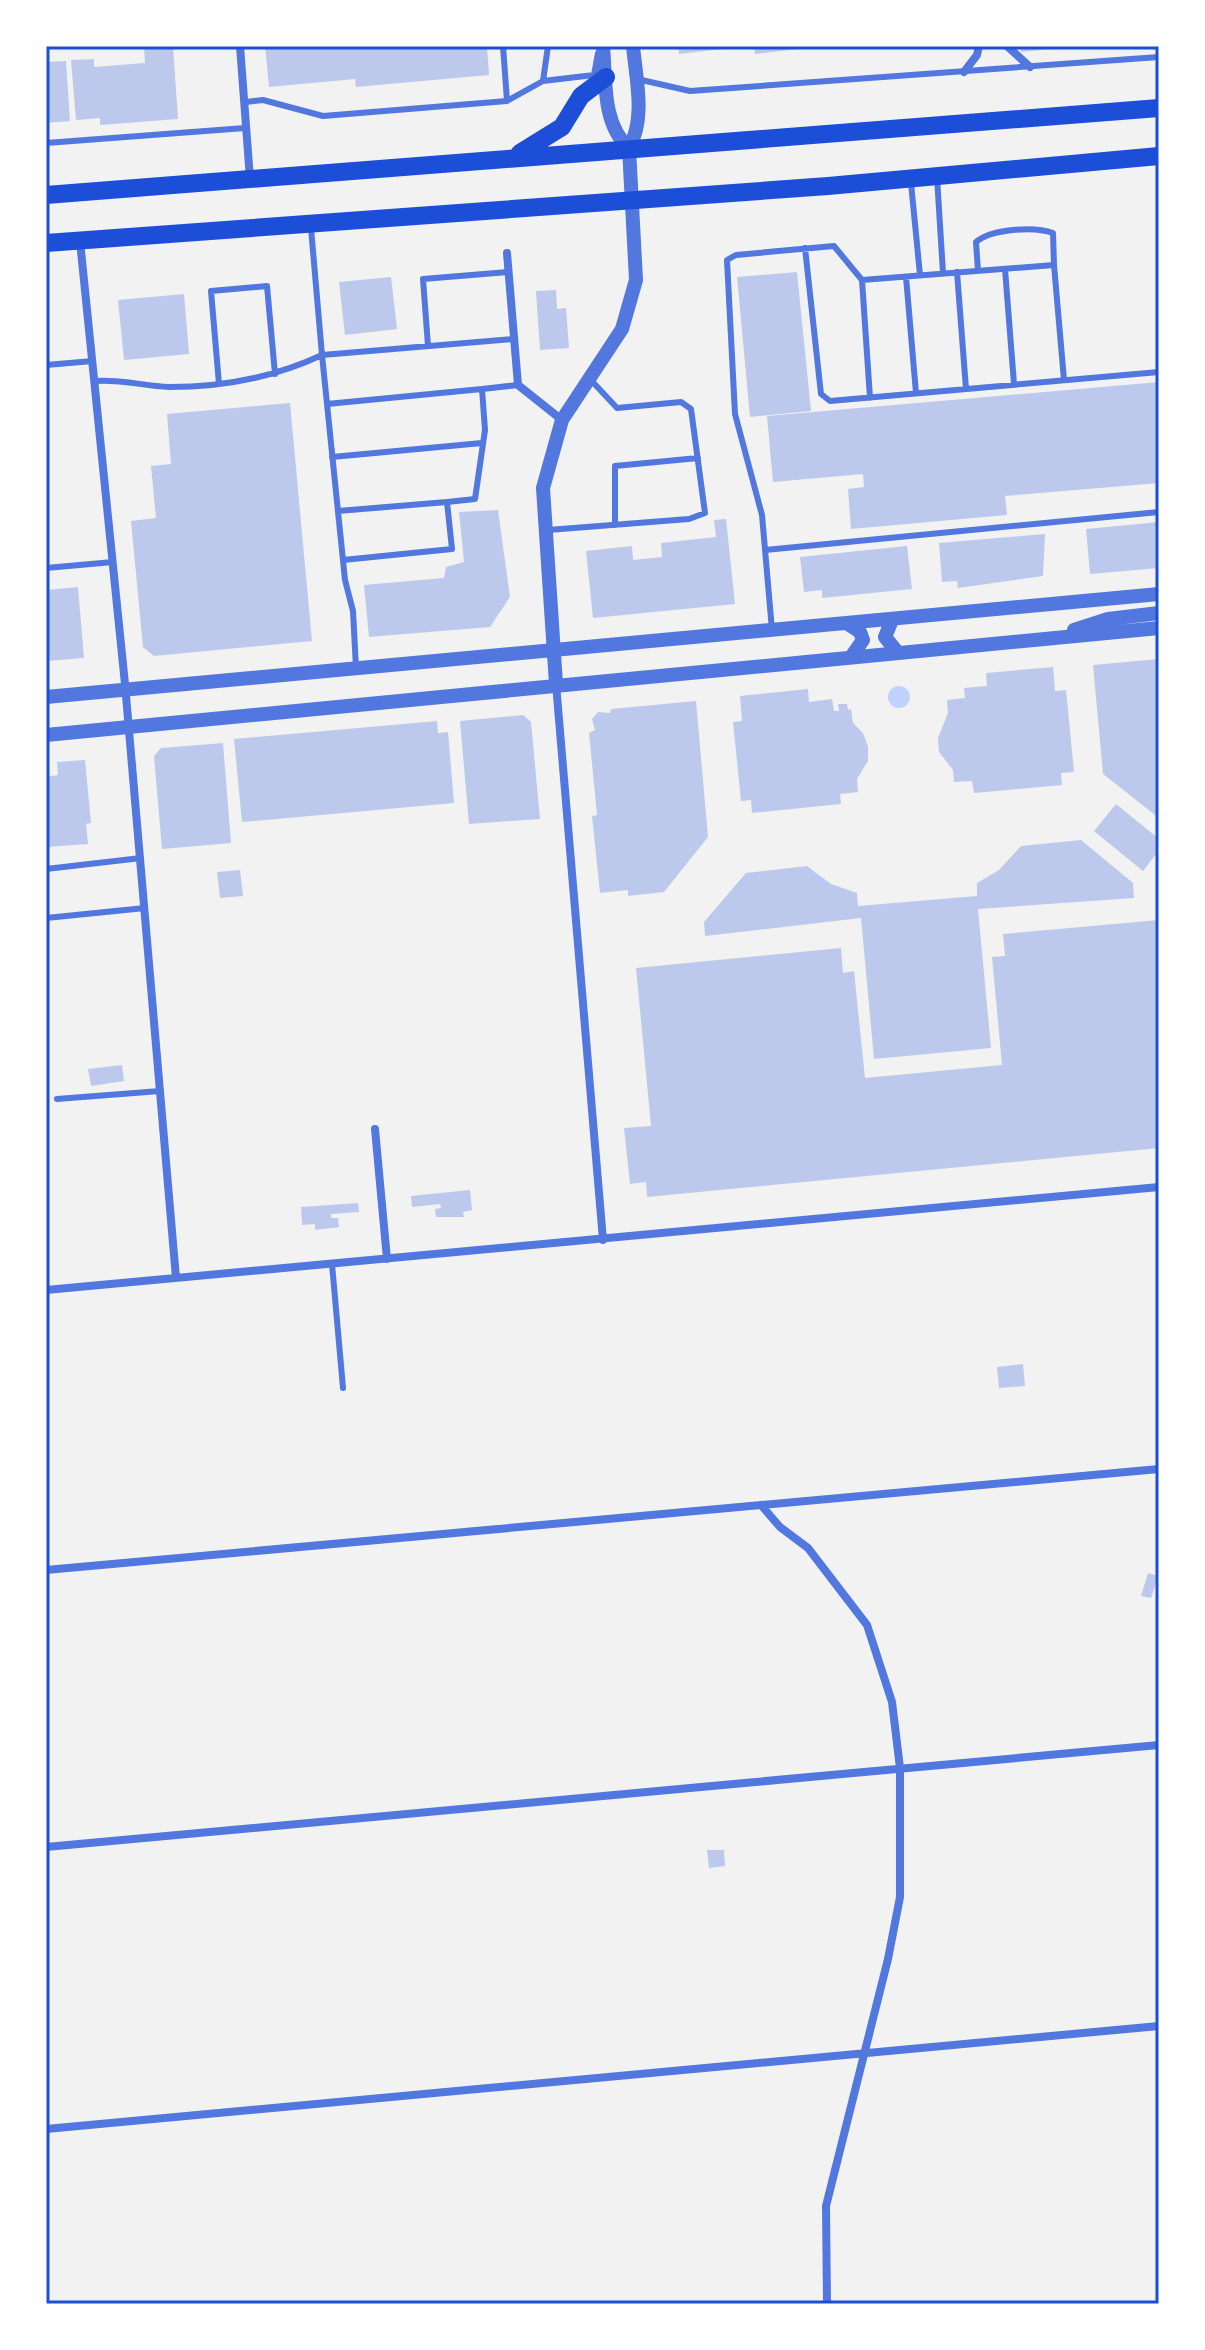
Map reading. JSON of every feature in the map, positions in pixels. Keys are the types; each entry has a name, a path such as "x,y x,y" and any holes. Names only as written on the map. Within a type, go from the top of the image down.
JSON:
{"main road":[{"path":"514,156 562,127 581,96 606,77"},
{"path":"46,195 514,156 1159,108"},
{"path":"46,243 937,177 1159,156"}],"street":[{"path":"240,46 250,179"},
{"path":"601,46 610,118 617,137 629,148"},
{"path":"603,1240 553,652 543,488 562,420 622,329 636,280 629,148 637,133 633,46"},
{"path":"964,72 979,46"},
{"path":"1007,46 1030,67"},
{"path":"80,241 141,858 176,1278"},
{"path":"507,253 518,385 562,420"},
{"path":"46,697 1159,594"},
{"path":"1055,638 1108,619 1159,613"},
{"path":"892,620 885,637 898,653"},
{"path":"848,624 860,632 863,640 851,657"},
{"path":"46,735 128,724 1159,628"},
{"path":"375,1129 387,1259"},
{"path":"46,1290 1159,1187"},
{"path":"46,1570 1159,1469"},
{"path":"761,1505 780,1527 808,1548 867,1625 892,1702 900,1768 900,1897 888,1959 826,2206 827,2304"},
{"path":"46,1847 1159,1745"},
{"path":"46,2129 1159,2026"}],"lane":[{"path":"503,46 507,101"},
{"path":"543,81 548,46"},
{"path":"246,102 263,100 323,116 507,101 543,81 594,75 601,46"},
{"path":"636,79 690,91 1159,59"},
{"path":"46,143 245,128"},
{"path":"937,177 943,273"},
{"path":"910,179 920,275"},
{"path":"310,224 343,560 353,611 356,669"},
{"path":"978,271 976,242 984,235 1043,229 1053,233 1064,380"},
{"path":"773,631 762,515 735,414 727,260 736,255 834,246 862,280 870,398"},
{"path":"805,248 821,394 830,401 1159,372"},
{"path":"862,280 1054,265"},
{"path":"1005,269 1014,384"},
{"path":"428,346 423,279 508,272"},
{"path":"957,272 966,389"},
{"path":"906,277 916,393"},
{"path":"219,384 211,291 267,286 275,374"},
{"path":"95,381 121,379 167,387 219,384 275,374 322,355 514,339"},
{"path":"46,365 93,361"},
{"path":"545,530 689,519 705,513 691,409 681,402 617,408 589,378"},
{"path":"327,404 518,385"},
{"path":"338,511 475,499 485,430 482,389"},
{"path":"332,457 482,443"},
{"path":"615,525 615,466 698,458"},
{"path":"343,560 452,549 447,502"},
{"path":"765,550 1159,512"},
{"path":"46,568 113,562"},
{"path":"46,869 141,858"},
{"path":"46,918 145,908"},
{"path":"57,1099 160,1091"},
{"path":"332,1264 343,1388"}],"water":[{"path":"899,686 907,689 910,697 907,705 899,708 891,705 888,697 891,689"}],"building":[{"path":"144,46 173,46 178,119 100,125 100,118 76,120 71,60 94,59 94,67 145,63"},
{"path":"265,46 487,46 489,75 356,87 355,79 269,87"},
{"path":"679,46 730,46 730,48 679,54"},
{"path":"754,46 806,46 806,48 755,54"},
{"path":"1020,46 1060,46 1060,48 1021,52"},
{"path":"66,61 70,121 46,123 46,62"},
{"path":"797,272 811,411 750,417 737,277"},
{"path":"391,277 397,329 345,335 339,282"},
{"path":"556,290 557,309 566,308 569,348 540,350 536,291"},
{"path":"184,294 189,354 124,360 118,300"},
{"path":"1159,382 1159,483 1005,496 1007,515 851,529 848,489 864,487 863,474 773,482 767,416"},
{"path":"290,403 312,641 154,656 143,647 131,521 156,518 151,466 171,464 167,414"},
{"path":"498,510 510,597 490,627 369,637 364,585 444,578 446,567 464,562 459,512"},
{"path":"726,519 735,604 593,618 586,551 632,546 633,560 662,557 661,543 716,537 714,520"},
{"path":"1159,522 1159,568 1090,574 1086,529"},
{"path":"1045,534 1043,576 958,588 957,581 942,582 939,543"},
{"path":"907,546 912,589 822,598 822,590 804,592 800,557"},
{"path":"78,587 84,658 46,661 46,590"},
{"path":"1159,659 1159,818 1103,774 1093,665"},
{"path":"1053,667 1055,691 1066,690 1074,772 1061,773 1062,785 974,793 972,781 954,782 953,770 939,752 938,738 948,713 947,700 965,698 964,688 987,686 986,673"},
{"path":"808,689 809,702 832,699 834,711 839,711 838,704 847,704 853,723 863,733 868,747 868,761 857,779 858,792 840,794 841,804 752,813 751,800 741,801 733,722 742,721 740,696"},
{"path":"696,701 708,837 664,892 628,896 628,890 600,893 592,816 597,815 589,733 595,730 592,719 598,712 610,713 611,709"},
{"path":"523,715 531,722 540,819 469,824 460,721"},
{"path":"437,721 438,733 448,732 454,803 242,822 234,739"},
{"path":"223,743 231,843 162,849 154,756 161,748"},
{"path":"85,760 91,823 86,824 88,844 46,847 46,777 58,775 57,762"},
{"path":"1116,804 1159,839 1159,850 1143,871 1094,831"},
{"path":"1081,840 1133,883 1134,898 978,909 991,1048 874,1059 861,918 705,936 704,922 746,873 807,866 831,884 857,893 858,906 977,896 977,883 999,870 1021,846"},
{"path":"240,870 243,896 220,898 217,872"},
{"path":"1159,920 1159,1148 647,1197 646,1182 630,1184 624,1128 651,1126 636,968 841,948 843,973 854,971 865,1078 1002,1065 992,957 1005,956 1003,934"},
{"path":"122,1065 124,1081 91,1086 88,1069"},
{"path":"470,1190 472,1210 463,1212 464,1217 436,1217 435,1209 441,1208 440,1204 412,1207 411,1196"},
{"path":"358,1203 359,1212 331,1214 331,1218 338,1218 339,1227 315,1230 315,1224 302,1225 301,1207"},
{"path":"1023,1364 1025,1386 999,1388 997,1367"},
{"path":"1148,1573 1159,1576 1159,1585 1156,1583 1151,1598 1141,1596"},
{"path":"707,1850 724,1850 725,1866 709,1868"}]}
